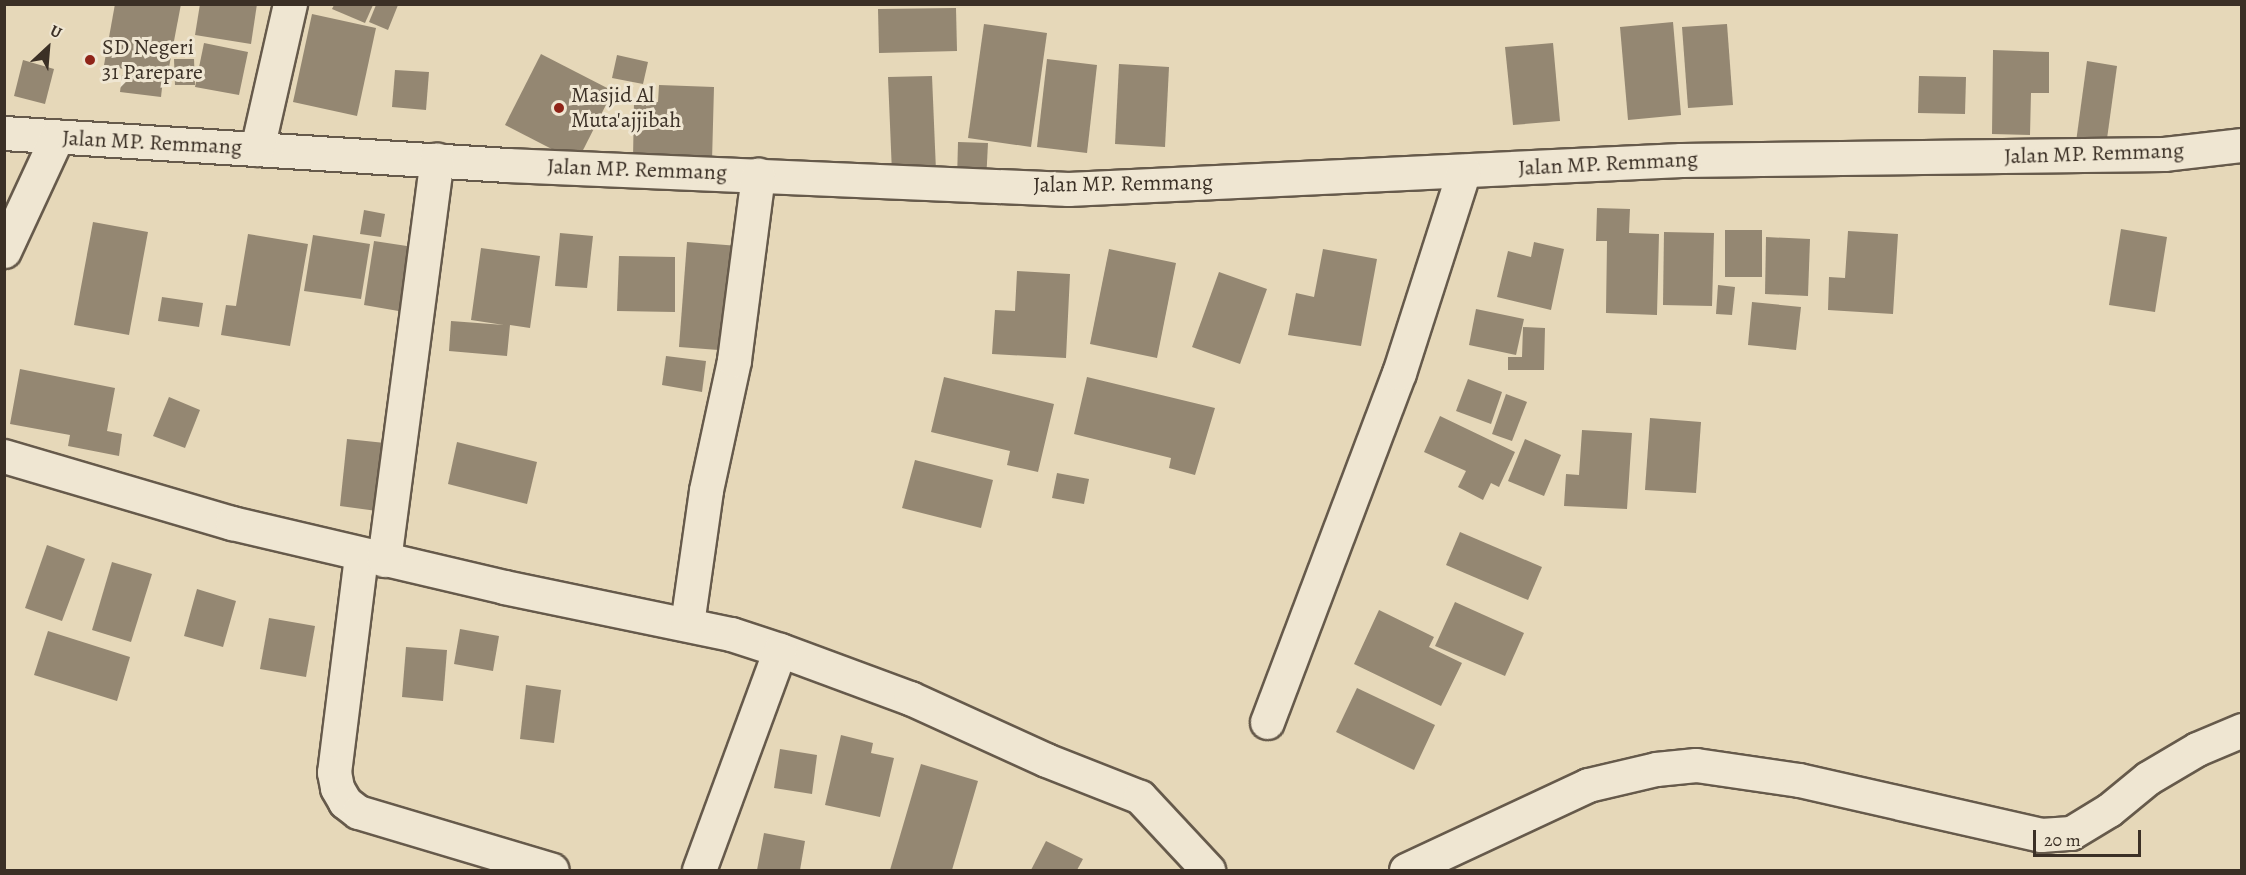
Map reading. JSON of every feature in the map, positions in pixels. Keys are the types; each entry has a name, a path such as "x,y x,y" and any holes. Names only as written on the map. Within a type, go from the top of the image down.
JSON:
{"street":[{"path":"257,149 290,4"},
{"name":"Jalan MP. Remmang","path":"4,133 437,159 1068,189 1717,159 2164,154 2241,145"},
{"path":"4,251 57,137"},
{"path":"437,159 372,558 334,772 341,795 358,812 552,870"},
{"path":"1267,722 1400,373 1464,171"},
{"path":"687,624 706,490 734,360 758,175"},
{"path":"4,456 232,524 372,558 687,624 780,651 909,698 1046,760 1140,797 1208,870"},
{"path":"699,870 780,651"},
{"path":"1406,870 1588,785 1656,769 1696,765 1798,780 2041,835 2071,833 2109,810 2148,778 2197,749 2241,730"}],"building":[{"path":"115,4 181,4 167,78 104,65"},
{"path":"200,4 257,4 251,44 195,35"},
{"path":"334,5 373,5 365,23 332,9"},
{"path":"376,5 398,5 388,30 369,22"},
{"path":"956,8 957,51 879,53 878,9"},
{"path":"312,14 376,28 357,116 293,102"},
{"path":"1673,22 1681,115 1628,120 1620,27"},
{"path":"984,24 1047,33 1031,147 968,138"},
{"path":"1727,24 1733,105 1688,108 1682,27"},
{"path":"204,43 248,52 239,95 195,87"},
{"path":"1553,43 1560,121 1513,125 1505,47"},
{"path":"1993,50 2049,52 2049,93 2031,93 2030,135 1992,134"},
{"name":"Masjid Al Muta'ajjibah","path":"541,54 613,91 577,162 505,125"},
{"path":"617,55 648,62 643,84 612,78"},
{"path":"174,59 194,59 195,85 175,85"},
{"path":"1047,59 1097,65 1087,153 1037,147"},
{"path":"23,60 54,69 45,104 14,96"},
{"path":"2087,61 2117,66 2106,146 2076,142"},
{"path":"1119,64 1169,67 1165,147 1115,144"},
{"path":"395,70 429,72 426,110 392,107"},
{"path":"122,75 163,79 161,97 120,92"},
{"path":"932,76 936,171 892,173 888,77"},
{"path":"1919,76 1966,77 1965,114 1918,113"},
{"path":"659,85 714,87 712,161 633,159 634,101 658,102"},
{"path":"958,142 988,143 986,182 957,181"},
{"path":"1597,208 1630,209 1629,233 1659,234 1657,315 1606,313 1607,241 1596,241"},
{"path":"364,210 385,214 381,237 360,234"},
{"path":"93,222 148,232 129,335 74,325"},
{"path":"2121,229 2167,237 2155,312 2109,305"},
{"path":"1725,230 1762,230 1762,277 1725,277"},
{"path":"1848,231 1898,234 1893,314 1828,310 1829,277 1845,278"},
{"path":"1664,232 1714,233 1712,306 1663,305"},
{"path":"560,233 593,236 587,288 555,286"},
{"path":"248,234 308,244 290,346 221,335 226,305 236,306"},
{"path":"313,235 370,244 361,299 304,291"},
{"path":"1766,237 1810,239 1808,296 1765,294"},
{"path":"374,241 420,248 410,313 364,305"},
{"path":"687,242 739,246 732,351 679,347"},
{"path":"1534,242 1564,249 1551,310 1497,297 1508,251 1531,257"},
{"path":"481,248 540,256 530,328 510,325 507,356 449,351 451,321 504,325 471,320"},
{"path":"1109,249 1176,263 1157,358 1090,344"},
{"path":"1323,249 1377,259 1361,346 1288,335 1296,293 1314,297"},
{"path":"619,256 675,257 675,312 617,311"},
{"path":"1017,271 1070,274 1066,358 992,354 995,310 1015,311"},
{"path":"1219,272 1267,289 1240,364 1192,347"},
{"path":"1718,285 1735,287 1732,315 1716,314"},
{"path":"162,297 203,303 199,327 158,321"},
{"path":"1752,302 1801,307 1796,350 1748,345"},
{"path":"1476,309 1524,319 1516,355 1469,345"},
{"path":"1523,327 1545,328 1544,370 1508,370 1508,357 1522,357"},
{"path":"666,356 706,361 702,392 662,385"},
{"path":"20,369 115,388 107,431 122,434 119,456 68,446 70,435 10,424"},
{"path":"944,377 1054,404 1038,472 1007,465 1010,451 931,432"},
{"path":"1087,377 1215,408 1195,475 1169,468 1171,458 1074,434"},
{"path":"1468,379 1502,392 1491,424 1456,411"},
{"path":"1506,394 1527,402 1512,441 1492,434"},
{"path":"169,397 200,410 185,448 153,436"},
{"path":"1440,416 1515,452 1499,487 1491,483 1483,500 1458,487 1466,471 1424,452"},
{"path":"1650,418 1701,422 1696,493 1645,490"},
{"path":"1582,430 1632,433 1627,509 1564,506 1566,474 1579,475"},
{"path":"347,439 385,443 377,511 340,506"},
{"path":"1525,439 1561,455 1544,496 1508,481"},
{"path":"457,442 537,462 527,504 448,484"},
{"path":"915,460 993,480 981,528 902,508"},
{"path":"1057,473 1089,479 1084,504 1052,498"},
{"path":"1460,532 1542,567 1528,600 1446,565"},
{"path":"47,545 85,559 62,621 25,608"},
{"path":"112,562 152,574 131,642 92,630"},
{"path":"197,589 236,601 223,647 184,636"},
{"path":"1455,602 1524,633 1505,676 1435,646"},
{"path":"1379,610 1434,637 1429,647 1462,663 1441,706 1354,664"},
{"path":"269,618 315,626 306,677 260,669"},
{"path":"460,629 499,636 493,671 454,664"},
{"path":"48,631 130,657 117,701 34,675"},
{"path":"406,647 447,650 443,701 402,697"},
{"path":"526,685 561,690 554,743 520,739"},
{"path":"1357,688 1435,725 1414,770 1336,732"},
{"path":"841,735 873,743 871,753 894,758 880,817 825,805"},
{"path":"780,749 817,755 812,794 774,788"},
{"path":"921,764 978,781 952,870 890,870"},
{"path":"764,833 805,841 800,870 757,870"},
{"path":"1046,841 1083,859 1077,870 1031,870"}],"place":[{"name":"SD Negeri 31 Parepare","path":"90,60"},
{"name":"Masjid Al Muta'ajjibah","path":"559,108"}]}
